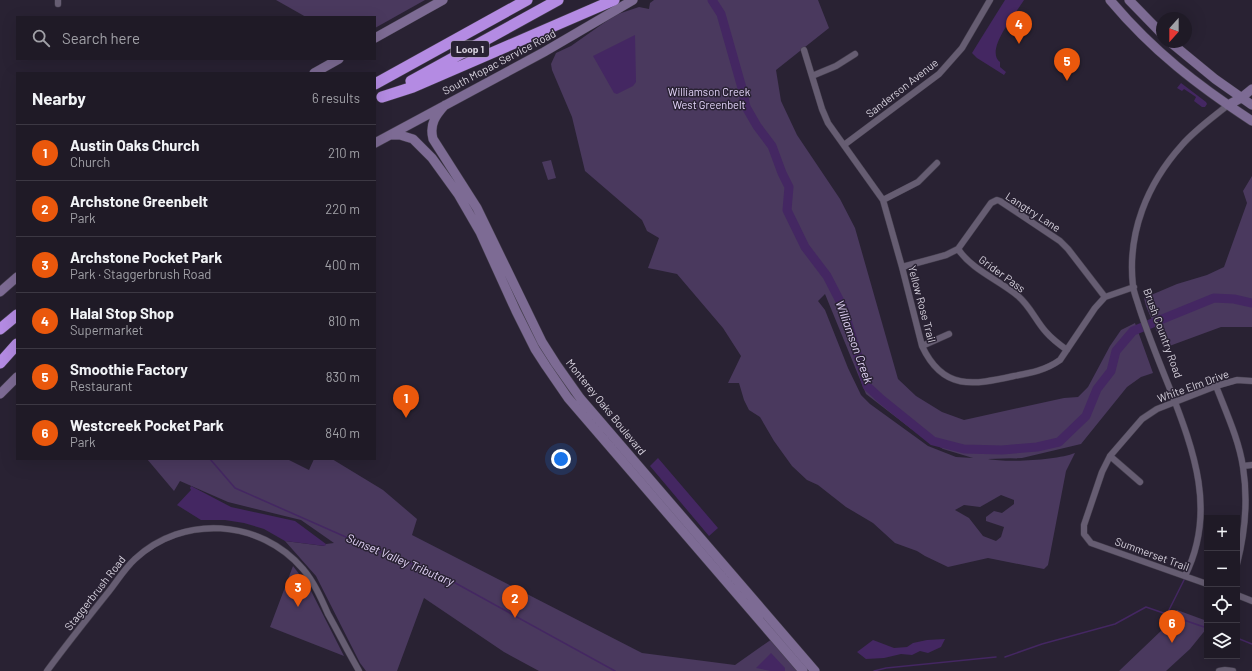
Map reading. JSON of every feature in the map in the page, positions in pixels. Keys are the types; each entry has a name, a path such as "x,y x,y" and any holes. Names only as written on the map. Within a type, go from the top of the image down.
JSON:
{"highway":[{"name":"Loop 1","path":"378,82 527,0"},
{"name":"Loop 1","path":"379,99 558,0"},
{"path":"379,99 413,87 614,0"},
{"path":"0,329 16,316"},
{"path":"0,355 16,341"},
{"path":"0,363 16,345"}],"street":[{"path":"376,37 443,0"},
{"name":"South Mopac Service Road","path":"376,142 586,28 633,0"},
{"name":"Sanderson Avenue","path":"844,145 939,74 962,48 990,0"},
{"path":"1110,0 1128,21 1170,61 1209,93 1252,121"},
{"path":"1129,0 1156,28"},
{"path":"1177,48 1215,79 1252,105"},
{"name":"Yellow Rose Trail","path":"804,50 822,109 828,123 883,200 922,346 934,366 954,380 973,383 988,382 1043,370 1053,366 1060,360 1095,308 1105,297"},
{"path":"812,76 836,66 855,54"},
{"path":"316,72 336,60"},
{"name":"Brush Country Road","path":"1185,576 1190,567 1198,536 1201,505 1197,467 1192,448 1139,307 1134,287 1133,256 1136,231 1140,215 1150,191 1168,161 1182,144 1252,88"},
{"name":"Monterey Oaks Boulevard","path":"445,105 432,122 431,128 433,139 477,208 536,330 556,364 580,398 815,671"},
{"name":"Monterey Oaks Boulevard","path":"390,135 400,135 413,139 432,158 454,188 480,232 532,343 568,398 803,671"},
{"path":"883,200 918,182 937,162"},
{"name":"Langtry Lane","path":"902,267 946,255 958,248 991,203 997,200 1060,241 1068,248 1105,297"},
{"name":"Grider Pass","path":"958,248 962,255 972,264 1024,302 1054,341 1067,350"},
{"path":"0,292 16,278"},
{"path":"1105,297 1134,287"},
{"path":"922,346 949,334"},
{"path":"0,394 16,378"},
{"name":"White Elm Drive","path":"1091,543 1084,534 1084,525 1102,472 1110,456 1142,419 1157,409 1216,386 1237,380 1252,380"},
{"path":"1216,386 1232,426 1243,466 1247,529 1240,554"},
{"path":"1110,456 1140,482"},
{"path":"1243,466 1252,465"},
{"name":"Staggerbrush Road","path":"47,671 124,572 140,554 158,542 176,534 194,529 212,528 238,530 260,538 275,545 296,562 312,582 360,671"},
{"name":"Summerset Trail","path":"1091,543 1204,583"},
{"path":"1240,596 1252,601"},
{"path":"1219,671 1233,671"}],"green space":[{"path":"276,0 425,0 376,27 376,16 304,16"},
{"name":"Williamson Creek West Greenbelt","path":"654,0 818,0 829,28 776,70 781,101 797,135 840,199 855,228 898,379 916,396 942,412 964,420 1064,398 1078,397 1088,387 1110,346 1121,330 1135,323 1153,373 1141,377 1127,387 1081,444 1022,458 988,459 1008,461 1032,460 1075,453 1066,471 1048,565 1044,569 988,558 948,567 917,551 895,543 873,523 846,507 818,485 807,480 792,466 774,441 760,417 749,410 744,400 739,383 728,383 741,356 723,328 677,274 648,268 659,238 647,231 642,220 585,171 572,117 552,70 551,64 556,53 571,46 615,15 639,7 649,9 650,3","holes":["825,294 866,394 910,428 943,449 973,458 956,457 928,446 870,404 861,395 848,368 825,310 818,301","1001,495 1014,500 1014,504 1002,513 994,511 986,517 986,521 1004,527 1001,537 996,541 983,536 969,518 955,510 964,505 980,507"]},
{"path":"551,160 556,178 548,180 542,162"},
{"path":"1252,176 1252,327 1221,327 1164,348 1144,298 1177,284 1207,275 1224,267 1247,203 1243,191"},
{"path":"148,460 289,460 309,470 314,460 334,460 383,490 417,519 412,535 642,653 735,665 772,639 800,671 539,671 504,652 424,598 397,671 366,671 360,663 316,576 285,541 324,546 326,544 334,543 301,520 228,502 180,481 174,491"},
{"path":"293,566 309,587 344,656 270,627"},
{"path":"1177,610 1204,620 1204,632 1190,649 1166,671 1119,671 1164,628"}],"shaded area":[{"path":"1005,0 1024,0 1003,31 996,49 996,56 1000,62 1000,67 1006,72 1004,75 977,58 972,53"},
{"path":"635,35 636,82 633,86 617,94 614,93 593,56"},
{"path":"1181,83 1206,102 1207,104 1205,107 1202,107 1194,101 1196,97 1184,89 1182,91 1177,88"},
{"path":"658,458 718,528 709,536 650,466"},
{"path":"191,486 231,507 295,521 326,544 325,546 285,541 264,529 244,523 225,520 201,520 177,505 191,490"},
{"path":"945,639 941,647 928,653 920,651 912,655 901,654 884,658 866,659 857,652 873,640 894,648 907,647 913,643 927,640"},
{"path":"771,653 785,668 785,671 771,671 756,668"}],"waterway":[{"name":"Williamson Creek","path":"712,0 721,14 746,107 757,126 772,146 789,187 787,210 805,247 827,276 843,307 867,386 933,441 964,449 1002,450 1037,447 1059,442 1086,416 1097,389 1111,371 1116,351 1133,331 1214,298 1234,299 1252,303"},
{"name":"Sunset Valley Tributary","path":"211,460 235,488 373,549 439,574 615,671"},
{"path":"1167,614 1185,578"},
{"name":"Sunset Valley Tributary","path":"1005,657 1042,644 1115,624 1146,607 1204,627"},
{"name":"Sunset Valley Tributary","path":"1240,639 1252,644"},
{"name":"Sunset Valley Tributary","path":"874,671 886,668 996,657"}],"place":[{"name":"Halal Stop Shop","path":"1019,44"},
{"name":"Smoothie Factory","path":"1067,81"},
{"name":"Austin Oaks Church","path":"406,418"},
{"name":"Archstone Pocket Park","path":"298,607"},
{"name":"Archstone Greenbelt","path":"515,618"},
{"name":"Westcreek Pocket Park","path":"1172,643"}]}
